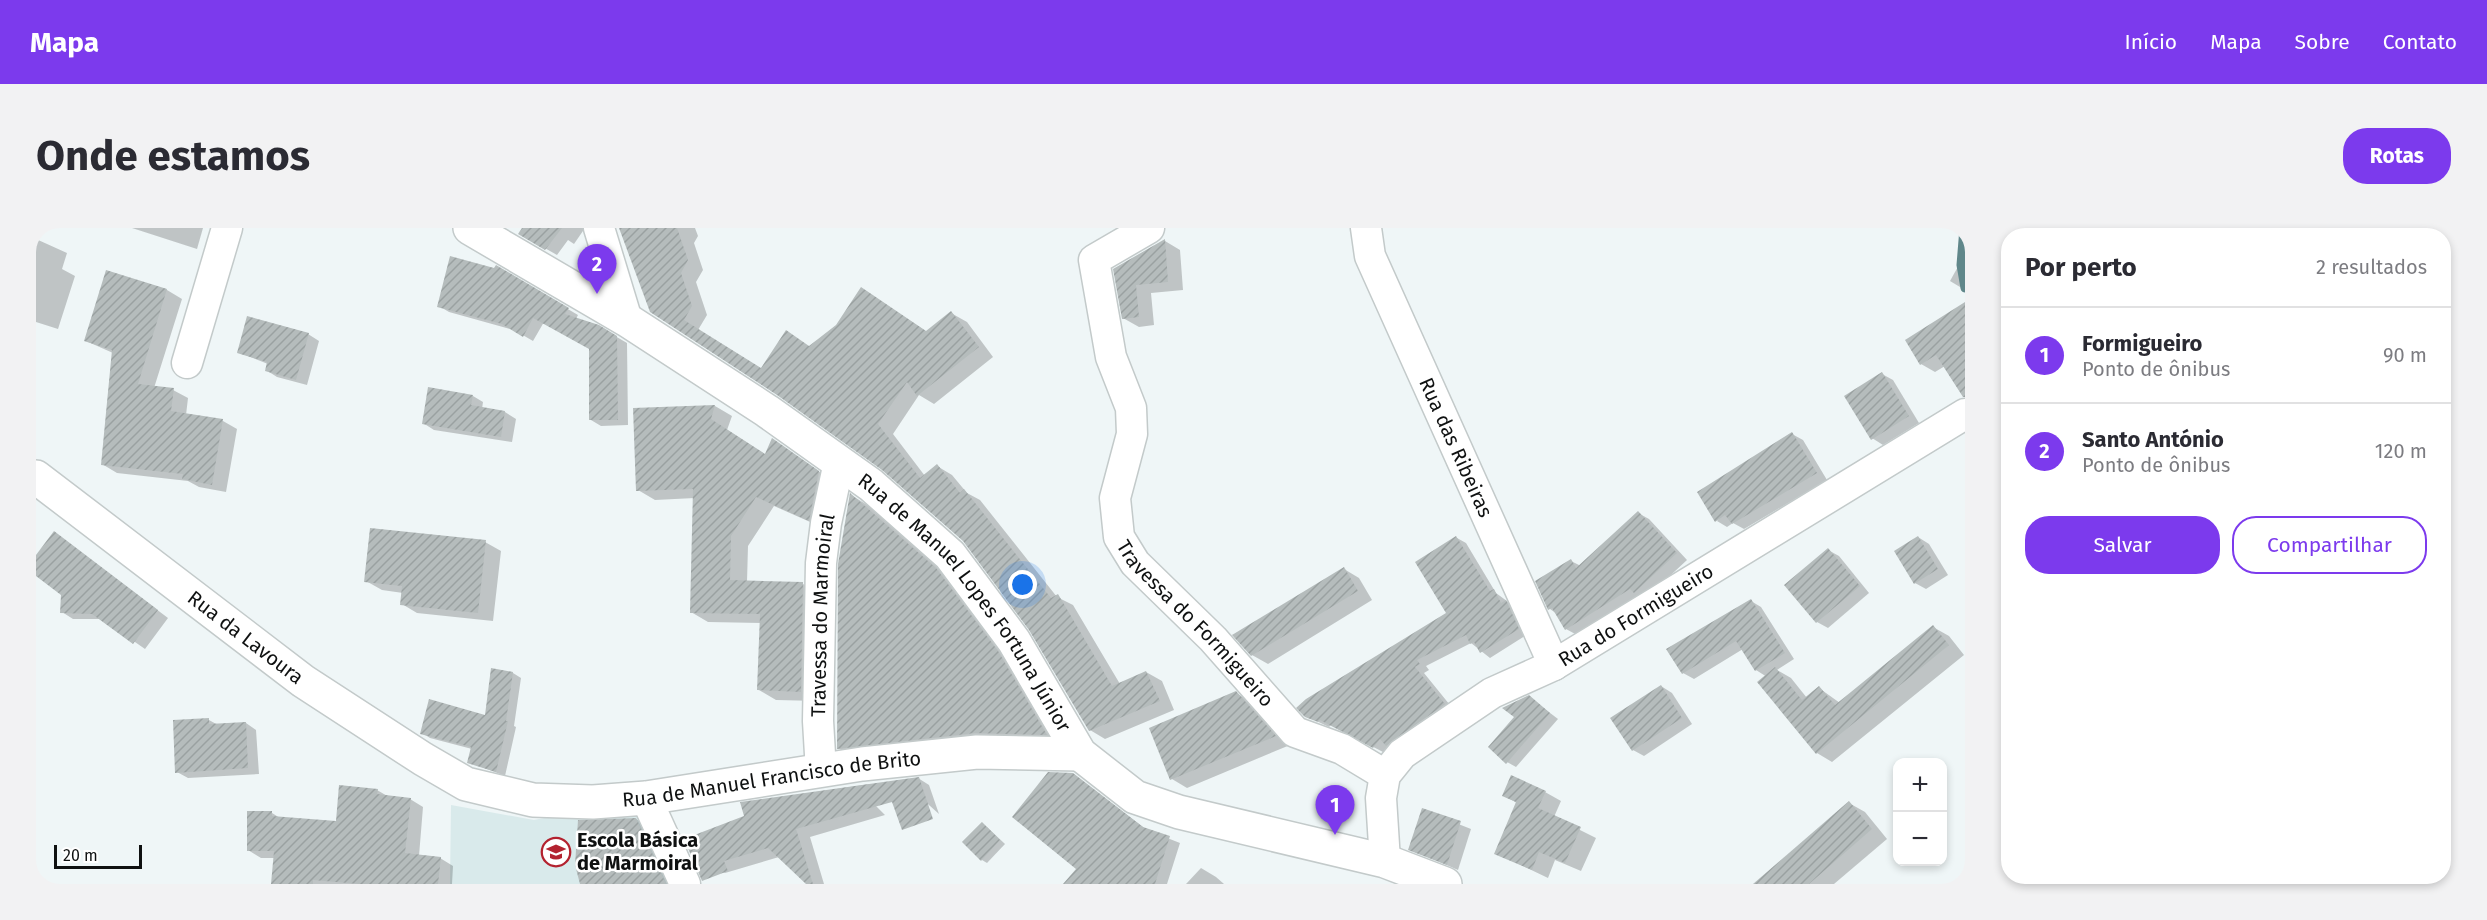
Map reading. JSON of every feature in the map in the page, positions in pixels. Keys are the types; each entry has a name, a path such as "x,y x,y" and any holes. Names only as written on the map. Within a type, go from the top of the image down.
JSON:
{"street":[{"path":"187,363 227,228"},
{"name":"Rua de Manuel Lopes Fortuna Júnior","path":"470,228 627,320 871,485 950,555 1014,642 1080,754 1135,797 1179,812 1385,861 1445,884"},
{"path":"599,228 627,320"},
{"name":"Travessa do Formigueiro","path":"1149,228 1094,260 1111,357 1131,408 1132,434 1115,498 1119,537 1135,562 1213,639 1295,732 1342,749 1385,775"},
{"name":"Rua das Ribeiras","path":"1366,228 1370,256 1554,665"},
{"name":"Rua do Formigueiro","path":"1385,775 1402,754 1492,693 1554,665 1965,414"},
{"name":"Travessa do Marmoiral","path":"821,771 818,721 821,563 826,523 839,462"},
{"name":"Rua da Lavoura","path":"36,477 303,681 423,759 466,784"},
{"name":"Rua de Manuel Francisco de Brito","path":"466,784 533,800 593,802 646,798 821,771 977,752 1080,754"},
{"path":"1385,775 1381,798 1385,861"},
{"path":"646,798 685,884"}],"shaded area":[{"name":"Escola Básica de Marmoiral","path":"451,805 534,820 575,812 647,812 674,884 450,884"}],"building":[{"path":"522,228 562,228 545,250 518,234"},
{"path":"619,228 677,228 688,260 681,273 692,306 684,320 761,368 786,330 809,346 836,325 861,287 926,331 951,311 979,347 917,396 907,382 878,424 920,478 937,464 960,493 964,489 1051,598 1058,594 1112,686 1146,671 1160,701 1089,731 1029,630 963,541 882,470 777,395 650,312"},
{"path":"1165,239 1168,282 1136,285 1139,317 1122,319 1113,269"},
{"path":"450,256 494,268 496,265 569,308 565,314 599,325 617,336 618,420 589,420 589,349 533,318 523,337 502,324 437,307"},
{"path":"106,270 167,289 138,384 174,388 171,411 223,419 212,485 182,479 183,474 101,465 112,350 84,341"},
{"path":"1965,302 1965,397 1963,397 1936,355 1920,365 1905,340"},
{"path":"247,316 309,333 296,380 265,371 267,362 237,353"},
{"path":"1882,372 1909,416 1871,440 1844,396"},
{"path":"428,387 473,395 471,405 505,411 501,437 422,424"},
{"path":"715,405 711,419 765,454 772,438 819,471 809,521 756,497 731,536 730,580 803,582 801,692 757,690 760,614 690,613 693,489 636,491 633,408"},
{"path":"1792,432 1817,473 1732,524 1725,515 1715,522 1697,492"},
{"path":"850,493 936,568 998,651 1047,735 975,733 837,749 838,564"},
{"path":"1638,511 1677,553 1634,593 1630,589 1565,630 1552,608 1548,610 1535,581 1571,559 1576,568"},
{"path":"370,528 486,540 478,613 400,605 402,586 364,582"},
{"path":"54,531 158,610 133,644 92,614 60,613 61,595 36,576 36,555"},
{"path":"1456,536 1490,591 1494,589 1501,603 1506,600 1519,629 1480,653 1474,642 1470,644 1466,635 1417,660 1420,664 1415,667 1445,704 1386,746 1380,739 1373,748 1320,720 1318,722 1305,717 1296,708 1306,699 1446,613 1415,562"},
{"path":"1918,536 1938,569 1914,584 1894,551"},
{"path":"1828,548 1860,586 1816,623 1784,585"},
{"path":"1344,567 1358,591 1251,656 1232,635"},
{"path":"1751,599 1785,653 1755,671 1736,641 1682,674 1666,649"},
{"path":"1933,625 1949,645 1816,754 1757,682 1775,667 1802,700 1819,686 1835,705"},
{"path":"491,668 513,672 506,721 508,721 496,772 467,763 471,747 420,734 429,699 485,715"},
{"path":"1661,685 1682,718 1632,751 1610,718"},
{"path":"1236,691 1276,736 1170,780 1149,728"},
{"path":"1529,695 1550,713 1506,764 1488,747 1514,717 1502,708"},
{"path":"209,718 209,724 246,722 248,768 175,773 173,720"},
{"path":"1048,772 1073,773 1143,827 1170,836 1155,884 1063,884 1076,869 1012,817"},
{"path":"1511,775 1546,791 1538,808 1581,827 1565,863 1539,852 1532,870 1494,854 1516,802 1502,796"},
{"path":"919,777 933,819 902,830 892,802 796,829 813,884 806,884 768,848 724,861 728,871 702,881 684,839 744,816 740,802"},
{"path":"339,785 378,789 377,794 411,798 405,853 441,857 438,884 359,884 313,880 313,884 271,884 274,851 247,851 247,811 272,811 272,816 336,821"},
{"path":"1849,801 1872,829 1809,884 1753,884"},
{"path":"1422,808 1461,821 1447,865 1408,850"},
{"path":"636,818 666,884 580,884 575,865 578,820"},
{"path":"982,822 1000,840 981,861 962,842"}],"waterway":[{"path":"1964,228 1961,265 1965,288"}],"place":[{"name":"Santo António","path":"597,294"},
{"name":"Formigueiro","path":"1335,835"},
{"name":"Escola Básica de Marmoiral","path":"556,852"}]}
